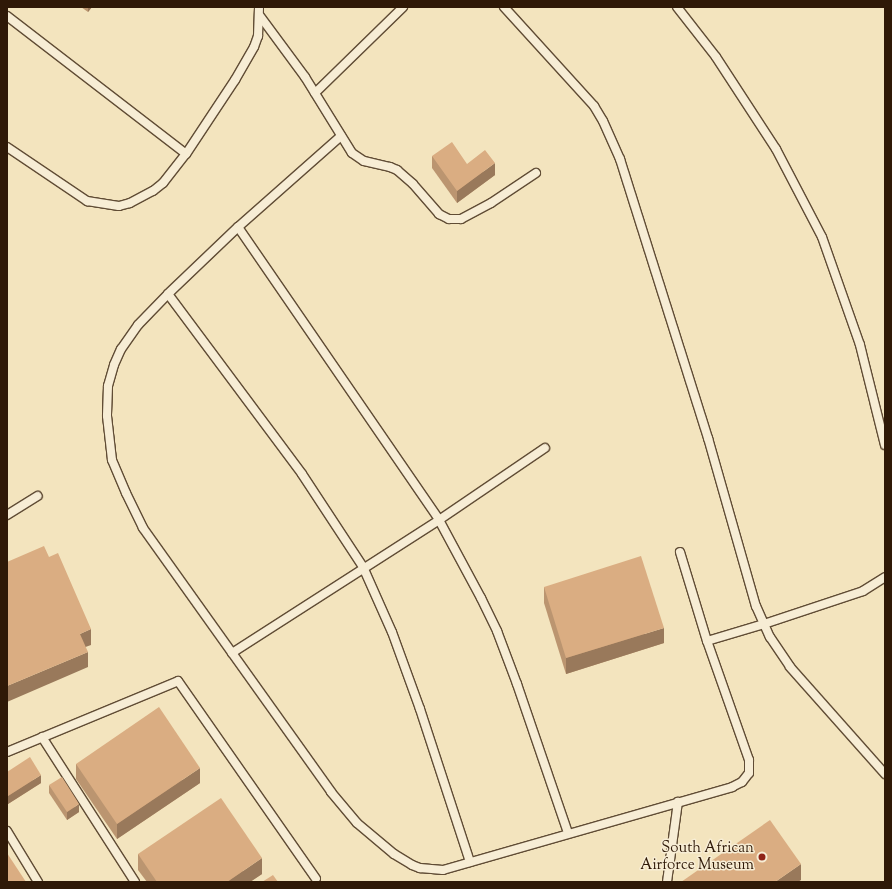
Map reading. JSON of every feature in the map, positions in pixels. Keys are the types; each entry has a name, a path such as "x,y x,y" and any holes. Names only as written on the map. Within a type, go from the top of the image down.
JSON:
{"lane":[{"path":"7,147 87,201 119,206 130,203 153,191 163,183 186,154 222,100 254,47 260,28 259,7"},
{"path":"315,93 403,7"},
{"path":"504,7 594,106 603,121 620,159 708,438 756,606 764,624 775,646 790,667 885,774"},
{"path":"677,7 716,57 776,148 822,237 860,345 885,445"},
{"path":"7,16 186,154"},
{"path":"260,16 315,93 352,153 369,163 390,167 397,170 413,184 439,214 449,219 461,219 491,203 536,174"},
{"path":"341,136 238,227 138,325 121,349 114,365 107,394 107,416 112,460 143,528 331,792 358,823 394,854 412,865 443,870 732,787 742,782 749,773 749,760 707,641 680,552"},
{"path":"238,227 438,520 481,598 497,632 568,833"},
{"path":"168,294 302,474 363,567 392,632 420,710 470,862"},
{"path":"232,653 438,520 545,448"},
{"path":"7,515 38,496"},
{"path":"707,641 764,624 863,591 885,577"},
{"path":"7,752 178,681 316,879"},
{"path":"42,737 135,882"},
{"path":"667,882 678,802"},
{"path":"7,831 38,882"}],"building":[{"path":"452,142 467,164 485,150 495,163 457,191 432,156"},
{"path":"44,546 49,557 58,553 91,629 80,634 88,652 7,686 7,562"},
{"path":"641,556 664,628 566,658 544,587"},
{"path":"159,707 200,768 117,824 76,764"},
{"path":"30,757 41,775 8,796 7,772"},
{"path":"62,777 79,804 67,812 49,785"},
{"path":"221,798 262,858 227,882 157,882 138,854"},
{"path":"770,820 801,864 775,882 681,882"},
{"path":"7,853 26,882 7,882"},
{"path":"273,875 278,882 262,882"}],"place":[{"name":"South African Airforce Museum","path":"762,857"}]}
